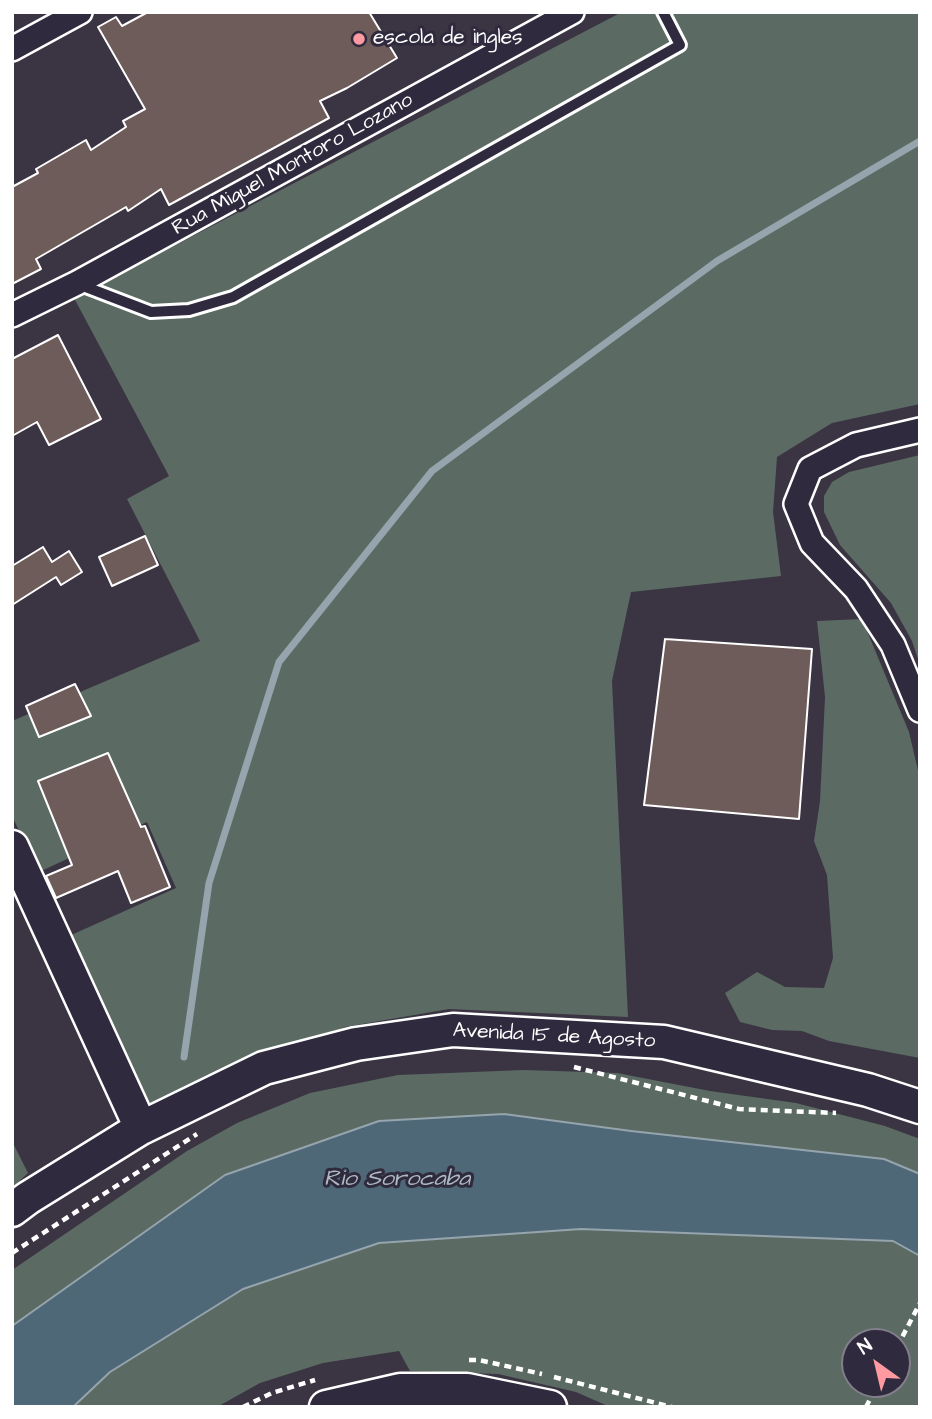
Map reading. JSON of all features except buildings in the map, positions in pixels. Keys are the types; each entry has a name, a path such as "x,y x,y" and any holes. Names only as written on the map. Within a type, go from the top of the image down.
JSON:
{"main road":[{"path":"12,847 141,1128"},
{"name":"Avenida 15 de Agosto","path":"12,1210 141,1128 264,1068 356,1044 453,1030 664,1042 869,1090 920,1107"},
{"path":"326,1407 400,1390 467,1390 551,1407"}],"street":[{"path":"12,49 80,12"},
{"name":"Rua Miguel Montoro Lozano","path":"12,315 77,283 572,12"},
{"path":"920,430 856,445 810,468 796,504 812,543 856,589 892,645 920,710"}],"lane":[{"path":"77,283 151,312 189,310 233,297 680,45 663,12"}],"path":[{"path":"569,1065 739,1109 849,1114"},
{"path":"12,1253 204,1129"},
{"path":"907,1328 920,1303"}],"green space":[{"path":"622,12 920,12 920,404 832,423 777,457 773,512 781,576 631,592 612,681 628,1017 449,1009 345,1027 261,1061 160,1111 144,1102 69,936 176,888 147,822 39,872 12,816 12,721 200,641 127,499 169,476 74,298"},
{"path":"920,455 920,665 912,641 891,603 840,545 824,512 824,496 832,482 849,472"},
{"path":"862,619 909,732 920,779 920,1058 829,1041 802,1031 772,1030 740,1022 725,993 757,972 785,987 824,988 833,958 827,875 814,841 820,801 825,697 817,621"},
{"path":"524,1070 617,1073 710,1091 796,1103 885,1126 920,1139 920,1407 610,1407 576,1392 498,1374 410,1371 399,1351 323,1363 260,1383 217,1407 12,1407 12,1270 187,1151 237,1123 310,1093 398,1075"},
{"path":"12,1141 28,1173 12,1188"}],"water":[{"name":"Rio Sorocaba","path":"504,1114 884,1159 920,1174 920,1256 893,1241 581,1229 379,1243 243,1289 110,1372 73,1407 12,1407 12,1326 225,1175 379,1121"}],"waterway":[{"path":"184,1057 209,883 279,662 432,471 717,261 920,141"}],"place":[{"name":"escola de ingles","path":"359,39"}]}
